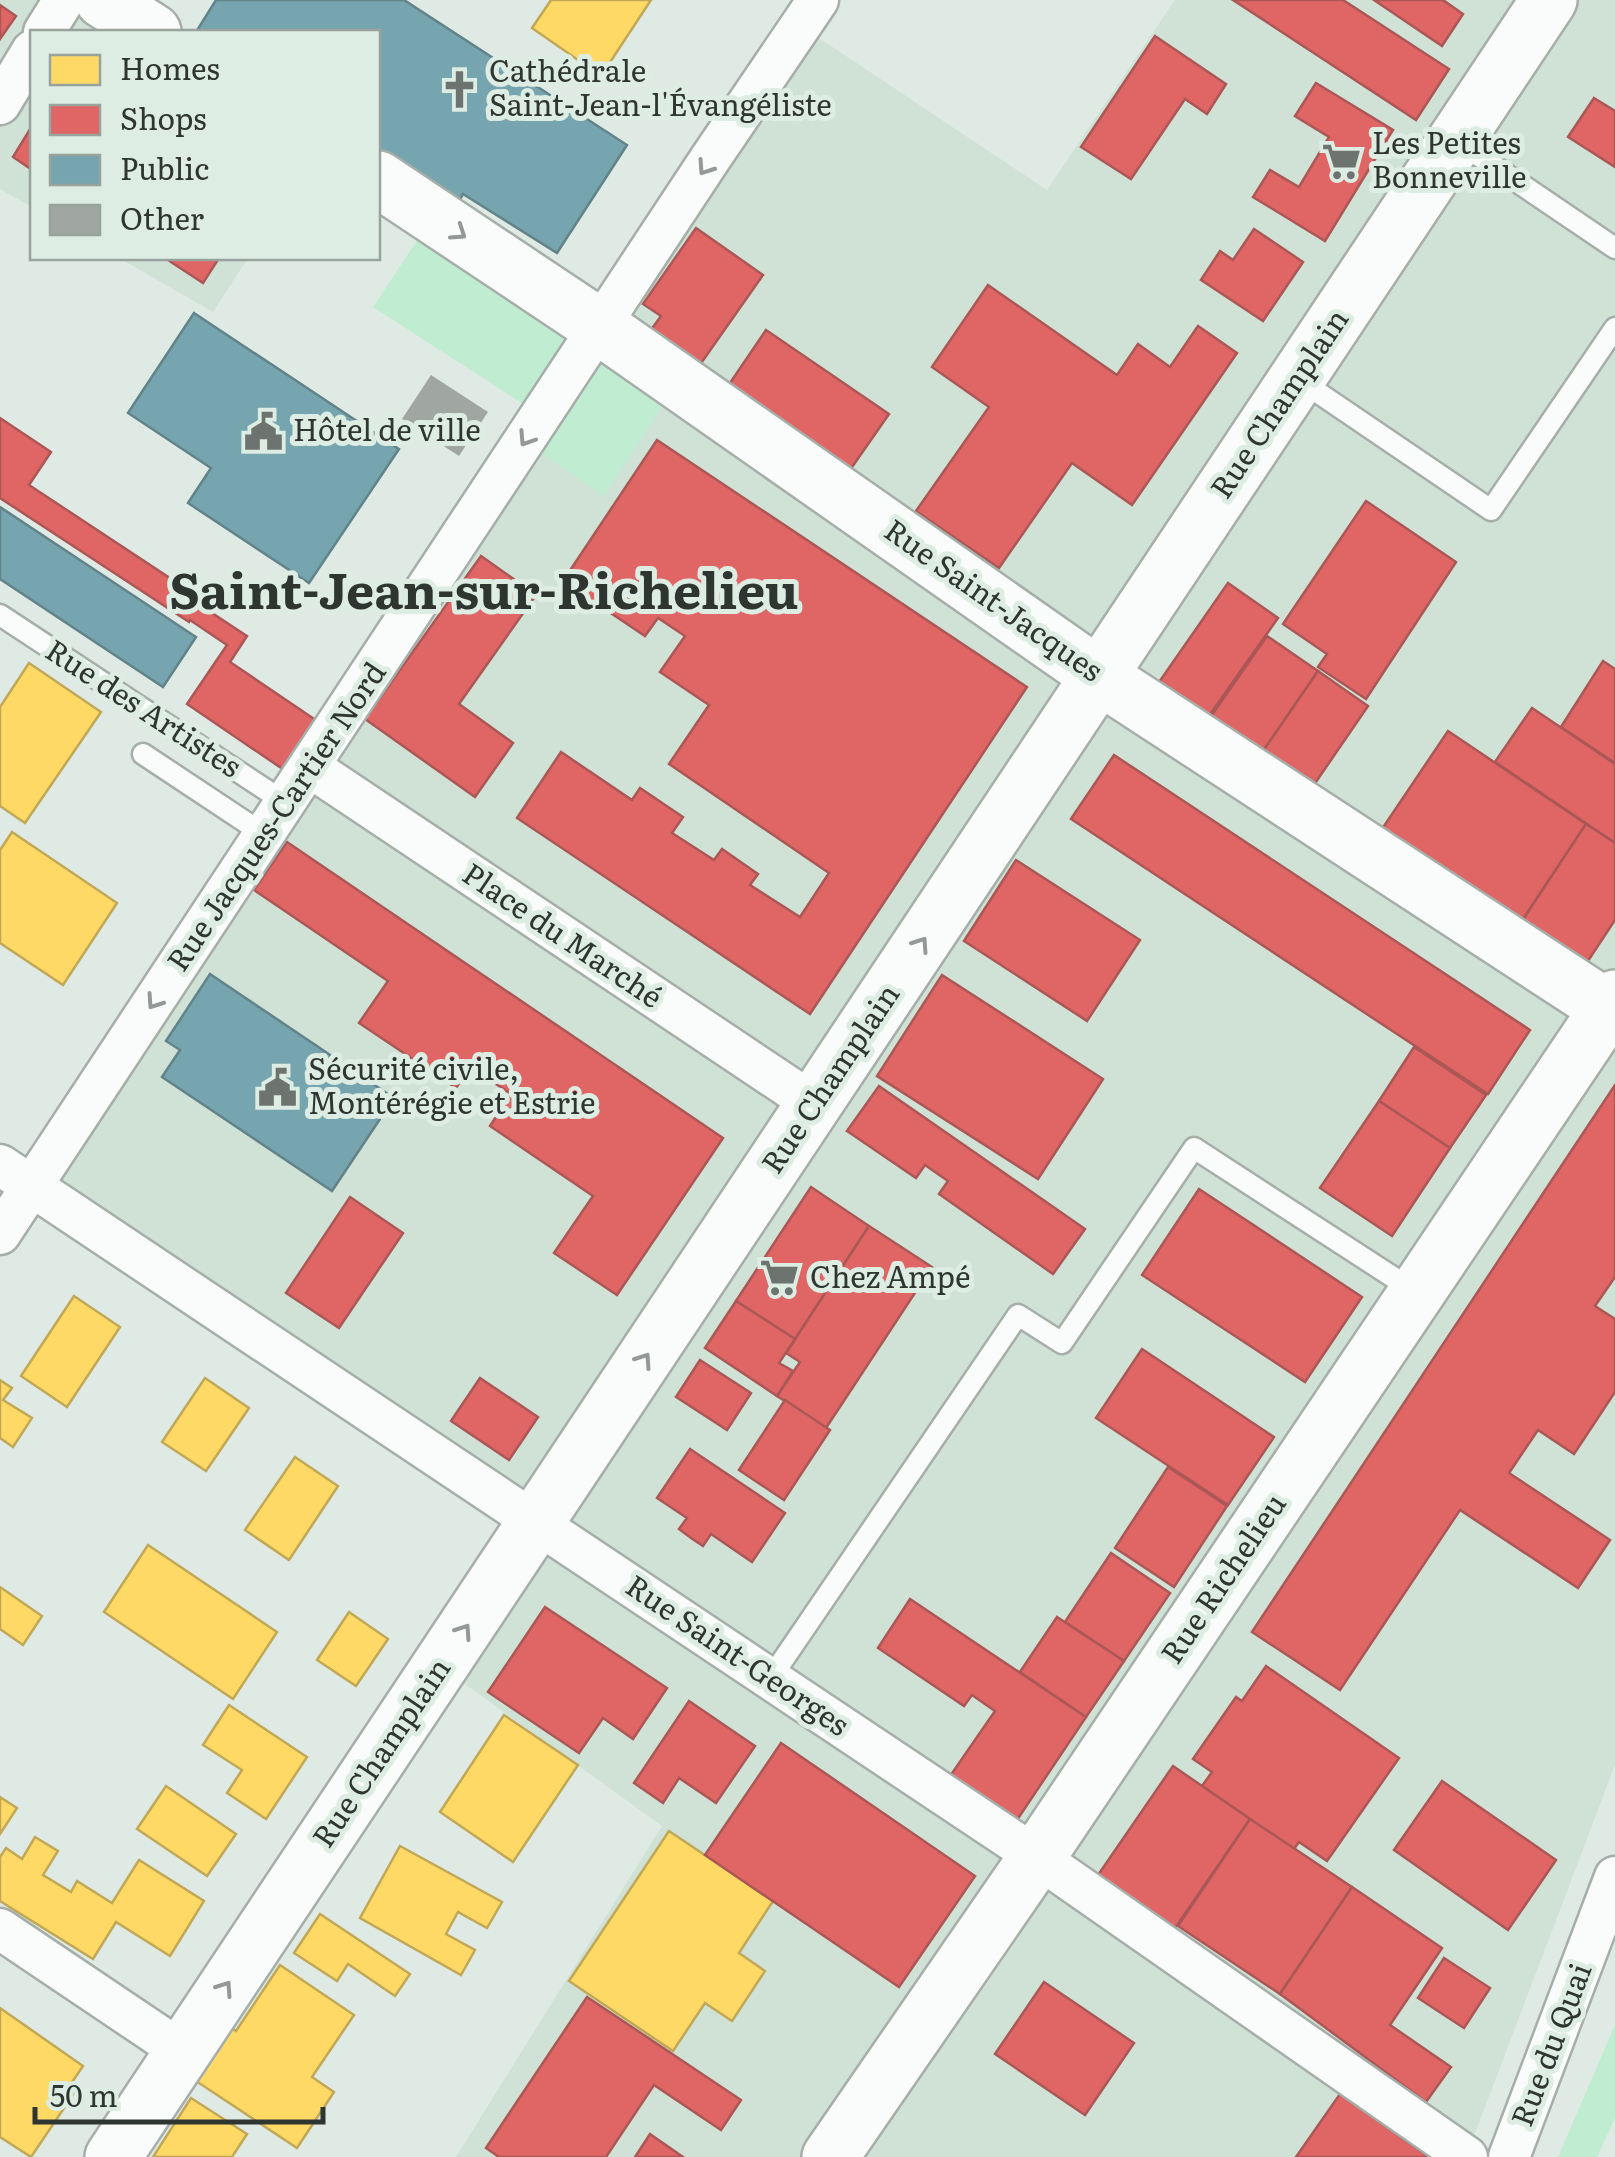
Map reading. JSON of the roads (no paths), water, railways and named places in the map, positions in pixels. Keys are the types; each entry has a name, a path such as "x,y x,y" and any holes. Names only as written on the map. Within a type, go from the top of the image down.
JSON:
{"street":[{"path":"45,30 64,0"},
{"path":"103,0 150,30"},
{"name":"Rue Jacques-Cartier Nord","path":"0,1234 16,1176 275,819 818,0"},
{"name":"Rue Champlain","path":"113,2157 1549,0"},
{"path":"0,104 30,55"},
{"name":"Rue Saint-Jacques","path":"380,179 600,327 1100,676 1612,1007"},
{"name":"Place du Marché","path":"310,767 814,1104"},
{"name":"Rue Richelieu","path":"830,2157 1612,1007"},
{"name":"Rue Saint-Georges","path":"16,1176 1037,1856 1466,2157"},
{"name":"Rue du Quai","path":"1509,2157 1615,1878"},
{"path":"0,1929 183,2052"}],"lane":[{"path":"1456,140 1615,248"},
{"path":"1297,379 1491,510 1615,328"},
{"name":"Rue des Artistes","path":"0,615 275,819"},
{"path":"144,754 275,819"},
{"path":"770,1679 1018,1315 1062,1343 1194,1148 1417,1293"}],"place":[{"name":"Cathédrale Saint-Jean-l'Évangéliste","path":"459,89"},
{"name":"Les Petites Bonneville","path":"1342,161"},
{"name":"Hôtel de ville","path":"263,431"},
{"name":"Sécurité civile, Montérégie et Estrie","path":"278,1087"},
{"name":"Chez Ampé","path":"780,1278"}],"district":[{"name":"Saint-Jean-sur-Richelieu","path":"484,591"}]}
